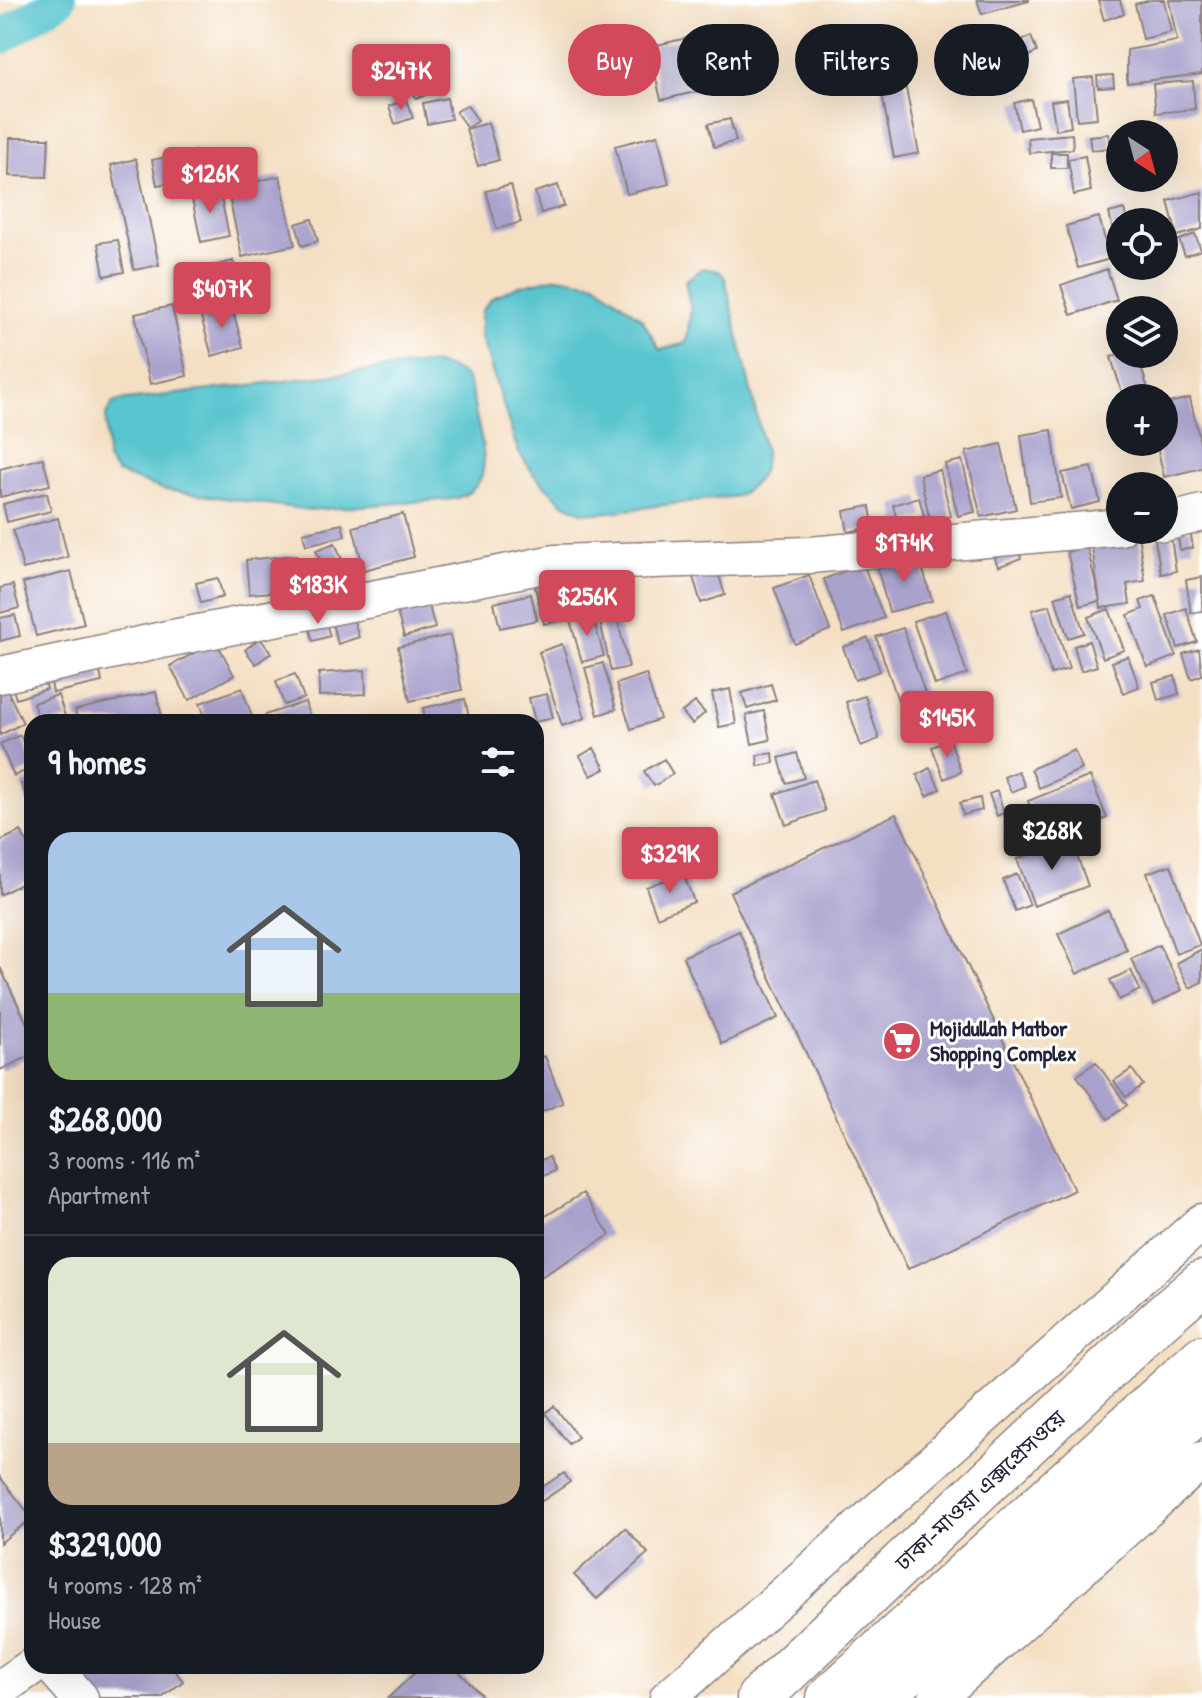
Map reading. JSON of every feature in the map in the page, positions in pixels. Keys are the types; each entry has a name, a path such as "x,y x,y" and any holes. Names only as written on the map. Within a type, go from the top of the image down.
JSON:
{"highway":[{"name":"ঢাকা-মাওয়া এক্সপ্রেসওয়ে","path":"759,1698 1147,1331 1202,1283"},
{"path":"829,1698 1202,1358"},
{"path":"880,1698 1202,1407"}],"street":[{"path":"1178,519 1202,513"},
{"path":"0,675 555,563 810,555 1106,528"},
{"path":"668,1698 1202,1222"},
{"path":"937,1698 1202,1460"},
{"path":"0,1689 24,1672"},
{"path":"59,1674 80,1698"}],"water":[{"path":"703,268 719,271 725,278 765,452 764,466 758,478 737,496 601,513 582,512 563,503 535,476 518,451 480,334 482,310 492,298 515,287 557,277 596,283 642,319 660,350 686,343 691,310 685,281"},
{"path":"432,363 455,370 466,378 482,440 484,465 481,476 467,494 453,499 310,510 165,490 117,473 107,460 106,416 113,403 118,401"}],"building":[{"path":"977,0 1029,0 1029,1 982,14"},
{"path":"1098,0 1120,0 1124,14 1104,20"},
{"path":"1164,0 1171,32 1143,39 1135,4"},
{"path":"1169,0 1202,0 1202,74 1127,83 1127,50 1177,41"},
{"path":"1029,37 1037,52 1029,56"},
{"path":"677,40 678,96 661,100 660,96 661,44"},
{"path":"435,64 445,87 416,99 406,75"},
{"path":"398,74 400,87 386,90 383,78"},
{"path":"1113,75 1114,87 1098,88 1097,76"},
{"path":"1093,77 1097,118 1077,120 1073,79"},
{"path":"1193,81 1195,109 1156,113 1153,84"},
{"path":"882,96 907,96 919,153 894,158"},
{"path":"447,98 451,119 427,124 423,103"},
{"path":"1031,99 1037,126 1020,130 1014,103"},
{"path":"1067,99 1071,127 1056,130 1051,101"},
{"path":"406,100 413,118 395,124 389,106"},
{"path":"467,105 478,121 467,128 456,112"},
{"path":"730,119 736,141 714,147 708,124"},
{"path":"488,123 499,160 478,166 466,129"},
{"path":"1072,134 1073,149 1029,153 1028,138"},
{"path":"1106,134 1106,148 1091,150 1089,136"},
{"path":"658,135 669,184 627,194 615,146"},
{"path":"10,138 49,138 47,177 9,176"},
{"path":"195,151 200,177 157,185 152,160"},
{"path":"1051,153 1067,153 1067,168 1051,168"},
{"path":"1085,156 1091,191 1074,195 1068,159"},
{"path":"136,159 159,265 134,270 111,165"},
{"path":"280,176 295,245 242,257 227,188"},
{"path":"511,185 521,222 497,229 486,191"},
{"path":"558,185 564,206 541,213 535,192"},
{"path":"219,188 229,236 201,242 191,194"},
{"path":"1202,192 1202,229 1178,236 1178,208 1170,208 1168,201"},
{"path":"1099,217 1106,244 1106,260 1078,268 1066,226"},
{"path":"312,219 318,241 302,246 296,224"},
{"path":"1195,234 1201,250 1185,256 1179,240"},
{"path":"118,240 124,272 104,276 98,243"},
{"path":"233,261 238,283 199,292 194,271"},
{"path":"1106,269 1106,280 1111,280 1116,296 1106,296 1106,304 1071,315 1061,285"},
{"path":"231,304 243,347 212,356 200,313"},
{"path":"172,306 187,376 150,384 135,314"},
{"path":"1114,368 1141,368 1146,384 1119,384"},
{"path":"1190,398 1202,450 1202,468 1178,474 1163,472 1159,456 1178,456 1178,401"},
{"path":"1052,430 1061,498 1030,502 1021,435"},
{"path":"1001,444 1016,509 981,517 966,452"},
{"path":"43,458 50,485 0,497 0,469"},
{"path":"962,460 975,512 958,516 945,464"},
{"path":"1092,467 1100,502 1071,509 1062,473"},
{"path":"940,470 951,516 930,521 920,475"},
{"path":"47,493 51,511 7,522 3,504"},
{"path":"919,497 924,516 898,524 893,505"},
{"path":"870,506 873,527 848,532 844,511"},
{"path":"403,514 414,557 364,570 353,527"},
{"path":"58,518 68,557 23,569 13,530"},
{"path":"342,524 345,536 306,545 303,533"},
{"path":"1190,529 1193,548 1180,550 1178,531"},
{"path":"1106,539 1106,544 1139,544 1145,581 1127,584 1130,604 1101,608 1091,541"},
{"path":"335,543 348,574 329,581 316,550"},
{"path":"1156,544 1172,544 1176,571 1161,574"},
{"path":"1017,545 1021,558 998,567 993,553"},
{"path":"1087,547 1100,601 1080,606 1067,552"},
{"path":"296,555 299,590 249,594 246,560"},
{"path":"919,556 932,601 889,612 877,567"},
{"path":"555,563 578,568 586,602 566,606"},
{"path":"863,564 884,618 844,633 824,579"},
{"path":"717,569 725,595 701,603 693,577"},
{"path":"71,571 84,624 36,636 23,583"},
{"path":"809,575 830,630 795,644 774,588"},
{"path":"1202,577 1202,611 1191,613 1186,580"},
{"path":"218,578 223,597 201,603 196,583"},
{"path":"552,579 562,620 544,624 534,583"},
{"path":"13,585 19,608 0,613 0,588"},
{"path":"424,588 435,628 404,637 393,597"},
{"path":"1071,592 1084,633 1068,638 1055,597"},
{"path":"531,594 537,620 500,628 494,603"},
{"path":"1155,596 1176,656 1147,667 1128,615 1143,609 1140,601"},
{"path":"349,605 359,637 338,644 328,611"},
{"path":"1050,605 1069,669 1051,674 1032,610"},
{"path":"1186,608 1197,642 1178,648 1167,615"},
{"path":"1109,609 1124,650 1103,658 1088,617"},
{"path":"322,611 330,636 313,641 306,616"},
{"path":"946,611 967,674 935,685 913,621"},
{"path":"592,614 604,656 582,662 570,620"},
{"path":"15,615 20,636 0,641 0,618"},
{"path":"617,617 629,667 611,671 600,621"},
{"path":"903,628 925,694 899,703 876,637"},
{"path":"450,635 462,690 410,701 398,647"},
{"path":"260,638 271,653 256,664 245,650"},
{"path":"868,638 880,671 855,680 843,647"},
{"path":"216,641 234,675 189,700 170,666"},
{"path":"1089,641 1097,666 1081,671 1074,646"},
{"path":"562,644 585,718 562,726 539,652"},
{"path":"1199,649 1202,675 1191,679 1183,654"},
{"path":"97,656 102,682 53,693 48,667"},
{"path":"1128,656 1139,687 1123,693 1112,662"},
{"path":"603,663 616,709 598,715 585,668"},
{"path":"39,666 47,689 16,699 9,676"},
{"path":"365,670 366,694 319,696 319,673"},
{"path":"295,674 304,698 284,705 276,681"},
{"path":"646,674 660,719 631,729 616,684"},
{"path":"0,675 23,723 0,735"},
{"path":"1175,676 1179,694 1158,700 1153,682"},
{"path":"771,684 776,700 747,709 742,693"},
{"path":"242,688 251,714 204,714 200,703"},
{"path":"730,689 736,724 719,727 712,693"},
{"path":"156,692 161,714 76,714 75,710"},
{"path":"547,694 553,718 544,720 544,714 533,714 529,698"},
{"path":"58,695 64,714 36,714 33,703"},
{"path":"865,696 879,739 861,746 846,702"},
{"path":"465,699 468,714 424,714 423,708"},
{"path":"305,702 309,714 268,714"},
{"path":"695,702 705,713 692,724 682,712"},
{"path":"764,711 770,740 752,744 746,715"},
{"path":"20,735 24,744 24,772 14,776 0,744"},
{"path":"950,740 961,772 944,779 932,747"},
{"path":"594,748 605,769 591,776 580,756"},
{"path":"1074,750 1082,769 1039,788 1031,769"},
{"path":"773,753 774,763 758,766 757,755"},
{"path":"797,753 804,778 786,783 779,758"},
{"path":"664,759 673,774 654,786 644,771"},
{"path":"930,768 940,789 927,796 917,775"},
{"path":"1018,771 1025,786 1011,792 1004,777"},
{"path":"1090,776 1107,818 1044,843 1028,801"},
{"path":"814,780 825,811 786,825 775,794"},
{"path":"997,791 1004,813 997,816 989,794"},
{"path":"980,798 982,810 963,815 960,803"},
{"name":"Mojidullah Matbor Shopping Complex","path":"896,814 1074,1190 908,1269 730,892"},
{"path":"689,830 700,847 667,869 655,852"},
{"path":"21,831 24,837 24,882 0,895 0,841"},
{"path":"1071,839 1088,886 1034,906 1017,859"},
{"path":"1171,865 1200,945 1176,954 1147,873"},
{"path":"683,873 694,902 657,917 646,887"},
{"path":"1017,874 1030,905 1015,911 1003,880"},
{"path":"1108,910 1127,950 1077,974 1058,934"},
{"path":"739,931 778,1018 722,1044 683,957"},
{"path":"1159,945 1182,990 1154,1005 1131,959"},
{"path":"1202,949 1202,982 1190,988 1176,963"},
{"path":"0,967 24,1017 24,1059 0,1070"},
{"path":"1131,970 1140,990 1119,1000 1110,980"},
{"path":"544,1056 563,1103 544,1111"},
{"path":"1096,1062 1127,1105 1108,1119 1077,1076"},
{"path":"1132,1069 1143,1085 1126,1097 1114,1081"},
{"path":"549,1157 555,1171 544,1176 544,1159"},
{"path":"583,1193 610,1235 544,1275 544,1217"},
{"path":"554,1406 578,1437 569,1444 545,1413"},
{"path":"564,1473 570,1482 544,1500 544,1486"},
{"path":"0,1477 24,1508 24,1524 0,1543"},
{"path":"625,1528 648,1553 597,1599 574,1575"},
{"path":"77,1674 177,1674 183,1681 162,1698 91,1698"},
{"path":"414,1674 462,1674 484,1698 388,1698"}],"waterway":[{"path":"0,38 59,0"}],"place":[{"name":"Mojidullah Matbor Shopping Complex","path":"902,1041"}]}
